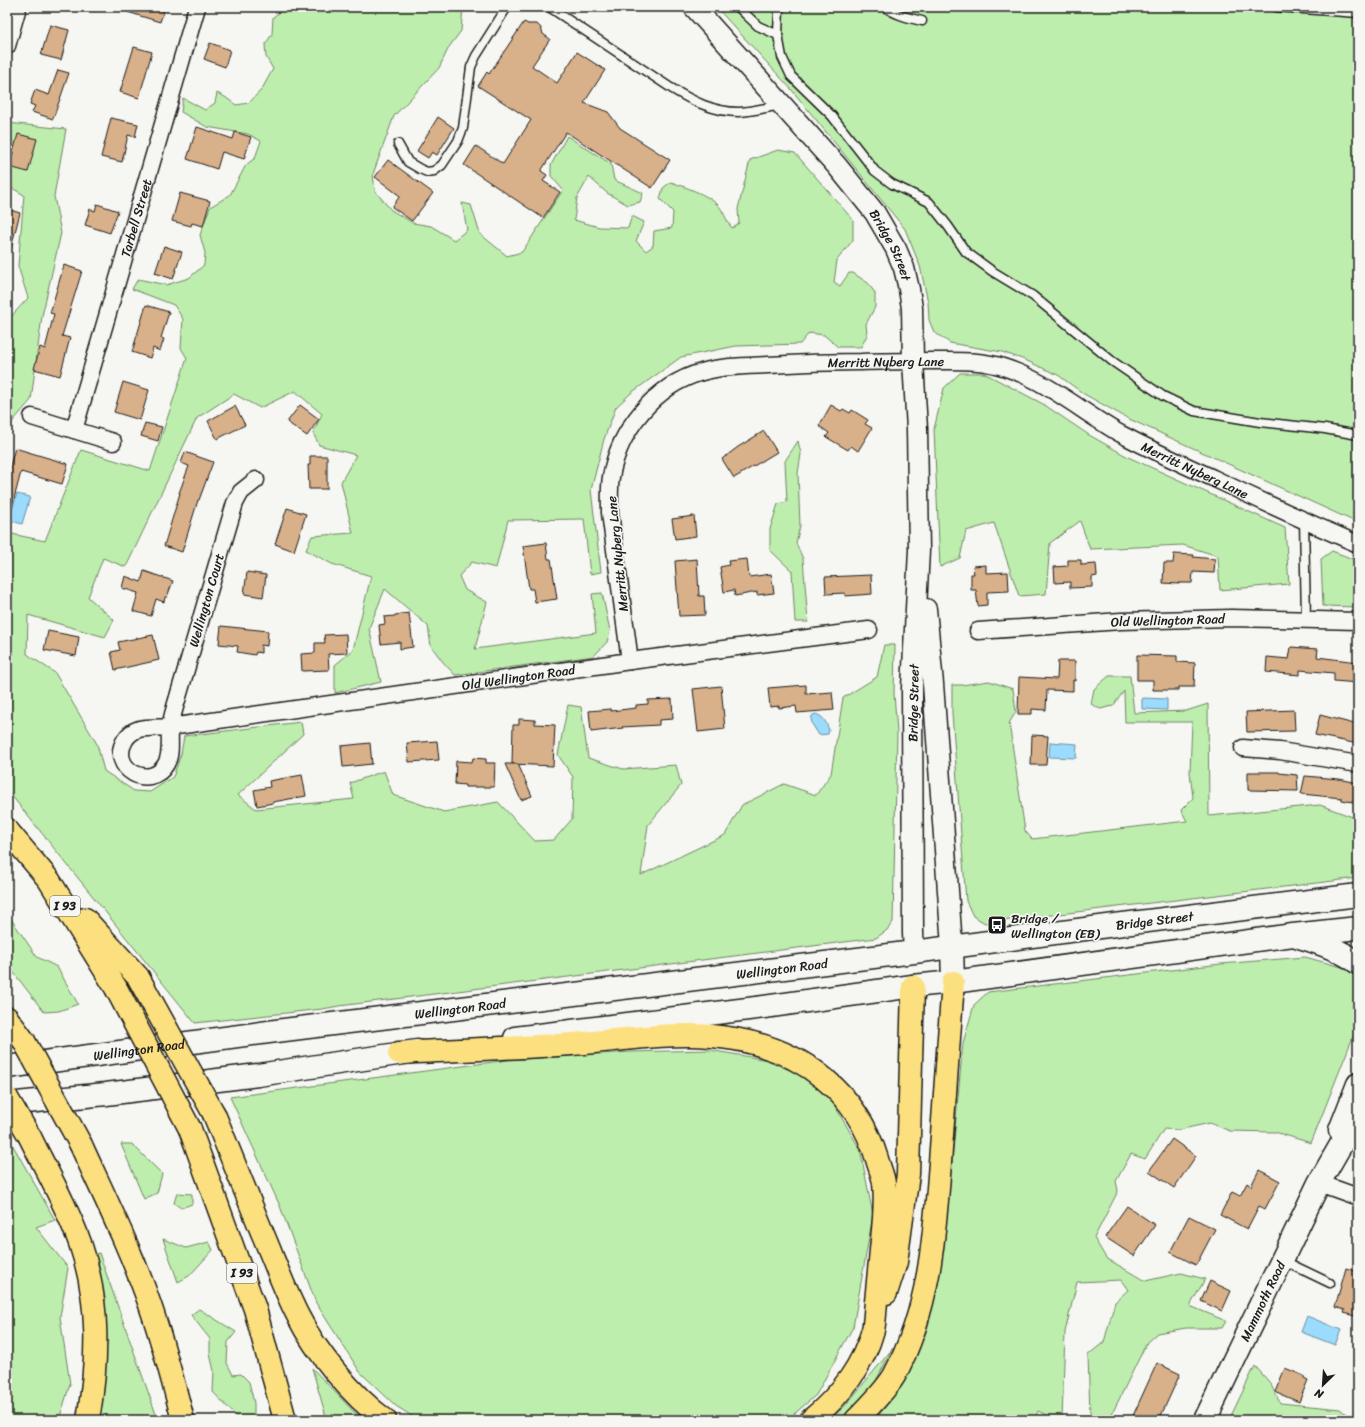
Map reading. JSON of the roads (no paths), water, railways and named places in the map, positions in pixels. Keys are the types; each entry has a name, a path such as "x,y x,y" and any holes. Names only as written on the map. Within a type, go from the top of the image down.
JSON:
{"highway":[{"name":"I 93","path":"7,830 49,880 116,988 190,1129 255,1309 285,1420"},
{"path":"49,880 138,977 214,1114 283,1284 298,1317 318,1348 340,1377 365,1404 384,1420"},
{"path":"856,1420 868,1408 893,1377 912,1337 926,1289 933,1245 953,982"},
{"path":"812,1420 836,1397 858,1366 873,1329 896,1262 908,1174 914,986"},
{"path":"7,1018 24,1041 81,1145 123,1236 150,1304 168,1358 183,1420"},
{"path":"399,1053 572,1044 694,1035 734,1039 759,1045 799,1061 826,1080 852,1107 873,1148 884,1182 885,1219 873,1329"},
{"path":"7,1098 30,1137 67,1209 80,1244 90,1279 95,1315 96,1352 94,1388 88,1420"}],"main road":[{"name":"Bridge Street","path":"914,986 914,952 1358,895"},
{"path":"7,1104 106,1094 265,1074 399,1053 764,1007 1292,935 1358,928"},
{"path":"1292,935 1321,943 1358,963"},
{"name":"Bridge Street","path":"952,946 953,982"},
{"name":"Wellington Road","path":"7,1067 276,1031 914,952"},
{"name":"Mammoth Road","path":"1319,1183 1358,1084"},
{"name":"Mammoth Road","path":"1205,1420 1319,1183 1358,1115"}],"street":[{"path":"7,46 18,7"},
{"name":"Tarbell Street","path":"74,430 197,7"},
{"name":"Bridge Street","path":"694,7 782,104 858,192 875,214 896,249 904,268 909,289 912,308 917,429 919,550 912,688 914,952"},
{"name":"Merritt Nyberg Lane","path":"630,661 610,513 612,477 622,442 642,412 654,399 668,388 701,372 737,366 913,361 974,361 993,363 1025,375 1061,395 1121,434 1157,452 1358,544"},
{"path":"32,417 112,442"},
{"name":"Wellington Court","path":"170,727 235,503 241,492 256,480"},
{"name":"Bridge Street","path":"919,550 934,684 952,946"},
{"name":"Old Wellington Road","path":"978,631 1121,621 1231,618 1358,621"},
{"name":"Old Wellington Road","path":"170,727 630,661 869,630"},
{"path":"1243,748 1280,751 1358,764"},
{"path":"1319,1183 1358,1197"}],"lane":[{"path":"398,144 408,162 420,169 427,172 434,171 442,165 458,141 463,128 471,67 476,56 507,7"},
{"path":"548,7 671,88 702,104 724,111 739,112 758,110 782,104"},
{"path":"738,7 758,26 778,35"},
{"path":"779,7 778,35 782,57 791,76 832,116 874,171 892,184 929,202 966,252 992,271 1033,296 1112,361 1163,396 1194,411 1260,422 1325,428 1358,435"},
{"path":"885,7 890,11 922,21"},
{"path":"1276,7 1358,13"},
{"path":"1304,520 1306,619"},
{"path":"1281,1260 1330,1282"}],"water":[{"path":"17,494 30,497 22,524 9,520"},
{"path":"1142,698 1167,699 1167,710 1142,709"},
{"path":"816,714 823,718 826,722 829,730 828,734 819,735 812,724 811,718"},
{"path":"1050,742 1077,744 1076,758 1049,757"},
{"path":"1307,1316 1341,1330 1335,1345 1301,1332"}],"place":[{"name":"Bridge / Wellington (EB)","path":"997,925"}]}
